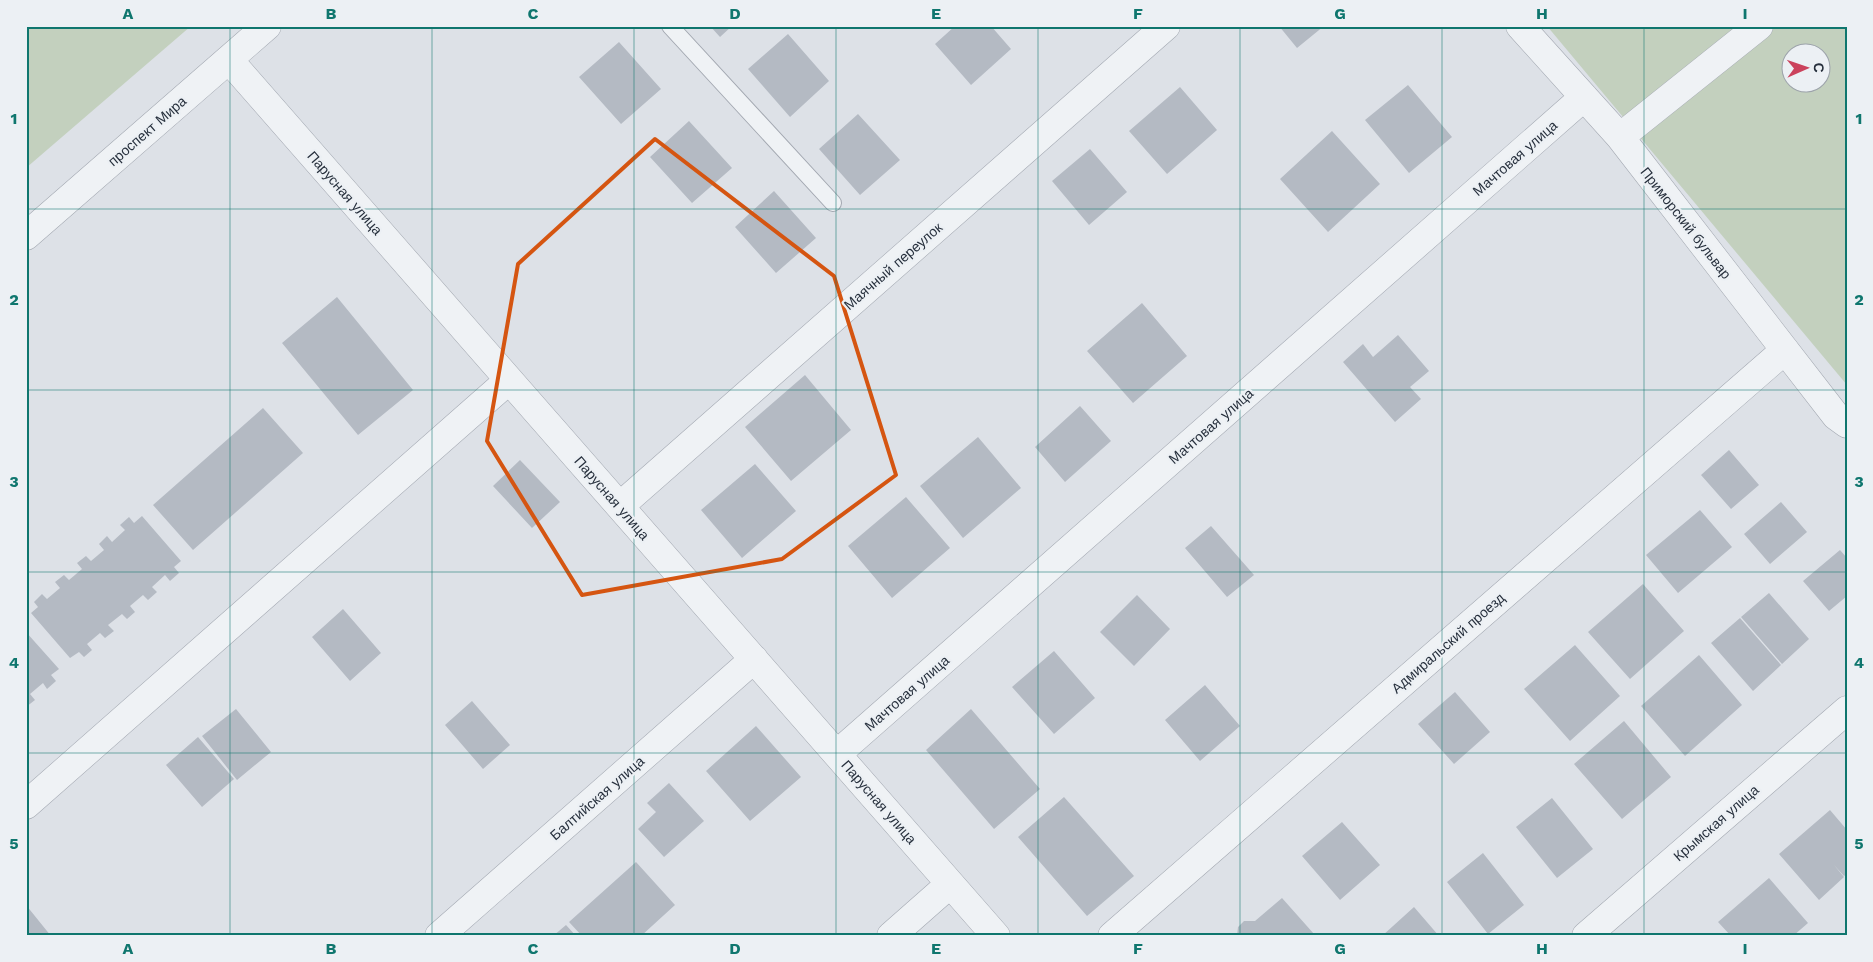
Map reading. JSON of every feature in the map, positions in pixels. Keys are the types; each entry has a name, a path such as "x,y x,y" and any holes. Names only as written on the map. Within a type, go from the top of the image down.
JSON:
{"street":[{"name":"проспект Мира","path":"26,236 267,26"},
{"name":"Маячный переулок","path":"620,506 1166,26"},
{"name":"Приморский бульвар","path":"1520,26 1620,137 1836,416 1847,424"},
{"path":"1620,137 1759,26"},
{"name":"Парусная улица","path":"229,60 996,936"},
{"name":"Мачтовая улица","path":"837,754 1584,98"},
{"name":"Адмиральский проезд","path":"1112,936 1784,350"},
{"path":"26,805 509,380"},
{"name":"Балтийская улица","path":"440,936 754,659"},
{"name":"Крымская улица","path":"1586,936 1847,710"},
{"path":"891,936 950,884"}],"lane":[{"path":"670,26 833,203"}],"highlighted area":[{"path":"655,139 834,276 896,475 782,559 582,595 487,441 518,264"}],"green space":[{"path":"26,26 191,26 26,168"},
{"path":"1547,26 1847,26 1847,385"}],"building":[{"path":"710,26 732,26 720,37"},
{"path":"955,26 991,26 1011,49 971,85 935,44"},
{"path":"1279,26 1324,26 1297,48"},
{"path":"788,34 829,81 790,117 748,69"},
{"path":"619,42 661,89 621,124 579,77"},
{"path":"1408,85 1452,137 1409,173 1365,120"},
{"path":"1180,87 1217,130 1167,174 1129,131"},
{"path":"858,114 900,160 860,195 819,149"},
{"path":"689,121 732,168 692,203 650,157"},
{"path":"1332,131 1380,184 1328,232 1280,179"},
{"path":"1090,149 1127,192 1089,225 1052,181"},
{"path":"774,191 816,238 776,273 735,227"},
{"path":"337,297 413,390 358,435 282,343"},
{"path":"1142,303 1187,356 1133,403 1087,351"},
{"path":"1398,335 1429,371 1410,387 1421,399 1395,422 1343,362 1363,344 1373,357"},
{"path":"805,375 851,430 791,481 745,427"},
{"path":"1080,406 1111,441 1065,482 1035,447"},
{"path":"263,408 303,453 193,550 153,505"},
{"path":"978,437 1021,488 963,538 920,486"},
{"path":"1729,450 1759,485 1731,509 1701,475"},
{"path":"520,460 560,502 532,528 493,486"},
{"path":"755,464 796,511 742,558 701,510"},
{"path":"906,497 950,548 892,598 848,546"},
{"path":"1781,502 1807,532 1770,564 1744,534"},
{"path":"1700,510 1732,547 1678,593 1646,555"},
{"path":"142,516 181,561 174,567 179,573 170,581 165,575 152,587 157,592 148,600 143,595 130,606 135,612 127,619 122,614 108,625 114,631 105,638 100,633 87,644 92,650 84,657 79,652 70,658 31,613 38,607 34,602 42,594 47,599 60,588 55,582 64,575 69,580 82,569 77,563 86,556 91,561 104,550 99,544 107,536 112,542 125,530 120,525 129,517 134,523"},
{"path":"1211,526 1254,575 1227,597 1185,548"},
{"path":"1840,550 1847,558 1847,596 1829,611 1803,581"},
{"path":"1643,584 1684,631 1630,679 1588,632"},
{"path":"1769,593 1809,639 1782,664 1741,617"},
{"path":"1137,595 1170,629 1134,666 1100,632"},
{"path":"343,609 381,653 350,681 312,637"},
{"path":"1740,618 1781,665 1753,691 1711,643"},
{"path":"26,632 59,669 51,675 56,681 47,689 43,683 30,694 35,700 26,707"},
{"path":"1575,645 1620,696 1570,741 1524,689"},
{"path":"1054,651 1095,698 1054,734 1012,687"},
{"path":"1699,655 1742,705 1685,756 1641,706"},
{"path":"1205,685 1240,726 1200,761 1165,720"},
{"path":"1455,692 1490,732 1454,764 1418,724"},
{"path":"472,701 510,745 483,769 445,725"},
{"path":"236,709 271,752 237,780 202,736"},
{"path":"971,709 1040,789 994,829 926,750"},
{"path":"1624,721 1671,777 1622,819 1574,764"},
{"path":"756,726 801,777 750,821 706,771"},
{"path":"198,737 234,779 202,807 166,765"},
{"path":"669,783 704,821 664,857 638,829 656,812 647,803"},
{"path":"1064,797 1134,876 1087,916 1018,837"},
{"path":"1552,798 1593,849 1557,878 1516,827"},
{"path":"1830,810 1847,830 1847,874 1844,876 1834,865 1844,877 1819,900 1779,854"},
{"path":"1342,822 1380,865 1340,900 1302,856"},
{"path":"1483,853 1524,905 1488,934 1447,882"},
{"path":"636,862 675,905 641,936 582,936 569,922"},
{"path":"1769,878 1808,923 1793,936 1731,936 1718,922"},
{"path":"1282,898 1314,934 1311,936 1237,936 1238,927 1244,921 1255,921"},
{"path":"26,905 51,936 26,936"},
{"path":"1414,907 1439,936 1382,936"},
{"path":"566,925 576,936 553,936"}]}
